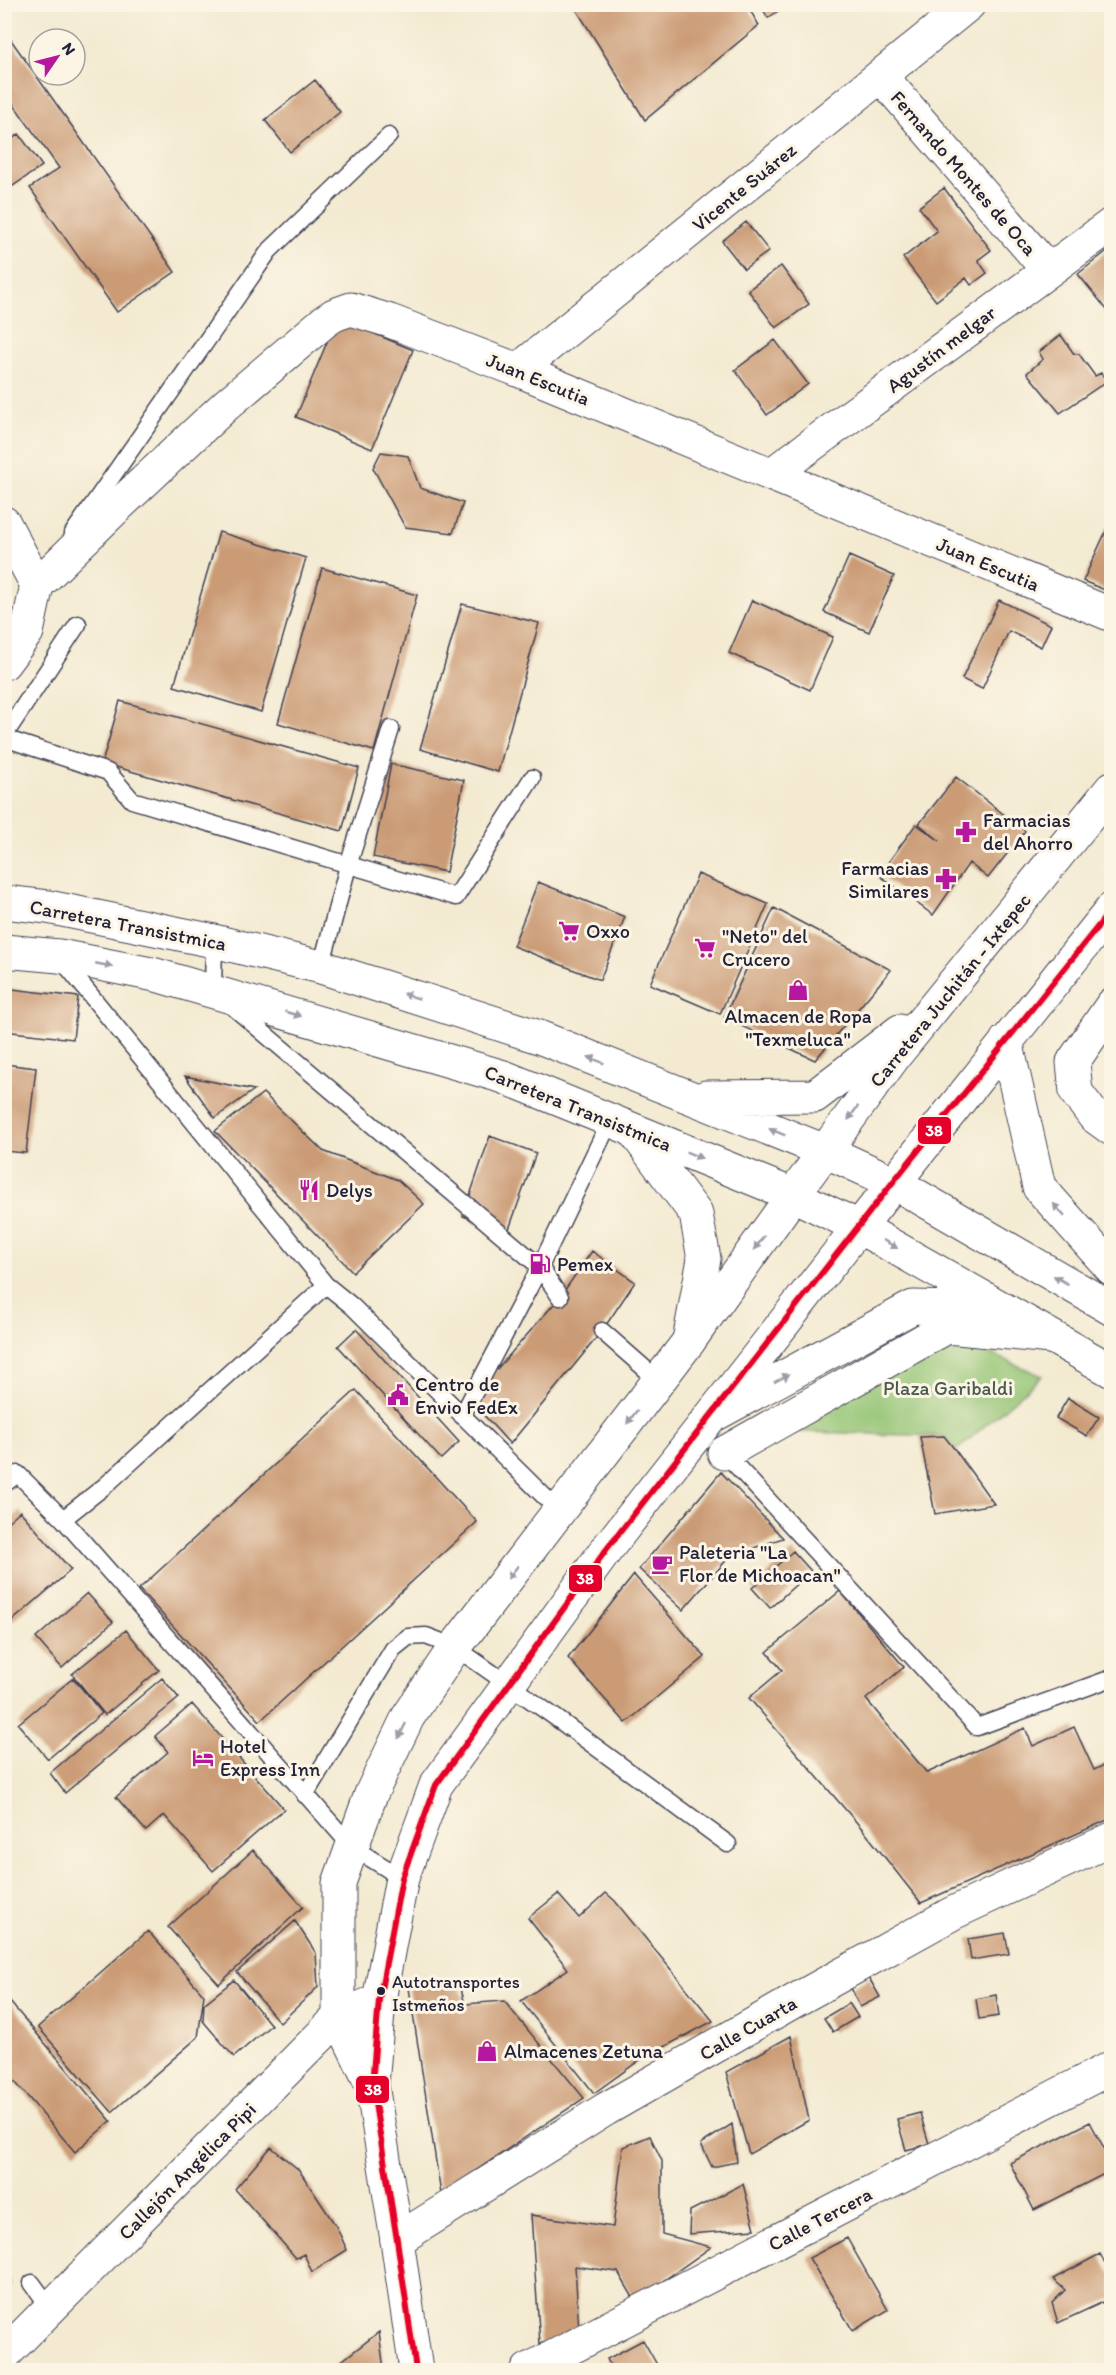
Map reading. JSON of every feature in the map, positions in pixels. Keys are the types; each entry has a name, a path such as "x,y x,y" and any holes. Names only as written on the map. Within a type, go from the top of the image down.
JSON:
{"street":[{"name":"Vicente Suárez","path":"518,370 969,4"},
{"name":"Fernando Montes de Oca","path":"881,76 1048,270"},
{"name":"Agustín melgar","path":"772,474 1112,224"},
{"name":"Juan Escutia","path":"37,585 226,405 334,315 345,310 359,310 518,370 1112,615"},
{"path":"4,663 27,632 37,585 11,534"},
{"name":"Carretera Juchitán - Ixtepec","path":"339,2017 339,1883 371,1794 408,1718 455,1647 689,1341 896,1054 1112,788"},
{"name":"Carretera Transistmica","path":"4,902 48,907 214,941 321,967 539,1037 825,1151 893,1182 1112,1309"},
{"path":"416,2370 372,2085 379,2000 402,1878 436,1785 606,1550 893,1182 1112,909"},
{"name":"Carretera Transistmica","path":"4,951 59,956 156,975 504,1077 793,1195 860,1227 1112,1371"},
{"path":"689,1097 815,1096 939,1001"},
{"path":"1112,1005 1073,1062 1076,1092 1094,1116 1112,1129"},
{"path":"1006,1041 1038,1187 1112,1269"},
{"path":"622,1125 696,1214 704,1259 689,1341"},
{"path":"707,1422 913,1307 1002,1309"},
{"path":"724,1453 947,1327 1051,1337"},
{"name":"Calle Cuarta","path":"397,2240 606,2109 784,2007 953,1913 1112,1839"},
{"name":"Callejón Angélica Pipi","path":"4,2355 339,2017 379,2000"},
{"path":"339,2017 372,2085"},
{"name":"Calle Tercera","path":"528,2370 1112,2067"}],"lane":[{"path":"37,585 269,251 389,136"},
{"path":"78,624 4,737 108,772 132,800 456,897 531,778"},
{"path":"321,967 348,866 392,729"},
{"path":"214,941 213,990 540,1267 560,1298"},
{"path":"59,956 326,1286 352,1306 560,1512"},
{"path":"462,1416 540,1267 622,1125"},
{"path":"63,1519 106,1485 326,1286"},
{"path":"602,1331 659,1381"},
{"path":"707,1422 724,1453 977,1727 1112,1678"},
{"path":"4,1484 18,1474 63,1519 352,1847 402,1878"},
{"path":"305,1794 393,1649 408,1637 426,1636 455,1647 508,1683 728,1844"},
{"path":"32,2283 51,2309"}],"green space":[{"name":"Plaza Garibaldi","path":"946,1334 1042,1376 956,1451 944,1436 768,1431"}],"building":[{"path":"573,4 746,4 759,25 645,120"},
{"path":"760,4 788,4 768,18"},
{"path":"4,30 27,63 27,87 44,87 175,272 117,312 30,188 59,168 4,91"},
{"path":"315,80 340,112 290,152 265,120"},
{"path":"19,134 42,166 4,192 4,145"},
{"path":"944,188 991,250 978,260 987,273 971,285 966,278 936,301 903,258 937,231 919,207"},
{"path":"746,222 769,251 744,269 722,241"},
{"path":"1112,247 1112,316 1078,274"},
{"path":"781,266 809,304 776,328 748,290"},
{"path":"337,318 413,350 372,449 296,417"},
{"path":"1061,335 1074,354 1079,354 1095,376 1101,373 1107,381 1060,413 1027,373 1043,359 1039,352"},
{"path":"775,340 808,384 767,415 735,370"},
{"path":"381,452 408,456 420,488 463,503 453,533 405,527 373,468"},
{"path":"1112,518 1112,593 1083,581"},
{"path":"219,532 306,558 261,712 174,686"},
{"path":"849,556 894,576 869,632 824,612"},
{"path":"322,568 417,595 374,751 278,723"},
{"path":"752,600 833,637 810,690 729,653"},
{"path":"999,600 1051,625 1041,647 1009,631 982,689 962,679"},
{"path":"462,604 539,623 498,772 420,749"},
{"path":"120,701 359,768 342,831 102,763"},
{"path":"391,764 464,780 446,872 373,857"},
{"path":"956,777 1025,831 988,878 969,863 933,915 879,875 916,824 940,841 919,824"},
{"path":"698,874 768,904 720,1014 650,984"},
{"name":"Oxxo","path":"538,882 625,917 600,980 513,946"},
{"path":"774,908 891,970 815,1060 724,1018"},
{"path":"4,988 78,997 73,1039 4,1031"},
{"path":"4,1064 36,1068 26,1153 4,1151"},
{"path":"185,1076 254,1090 215,1118"},
{"path":"263,1093 323,1151 398,1180 424,1204 353,1272 215,1131"},
{"path":"490,1136 536,1153 508,1232 463,1216"},
{"path":"592,1251 635,1282 602,1331 510,1444 470,1400 560,1297"},
{"path":"356,1329 459,1442 441,1459 338,1346"},
{"path":"356,1390 477,1522 260,1721 139,1589"},
{"path":"1068,1398 1099,1417 1087,1436 1056,1418"},
{"path":"944,1436 994,1504 935,1514 920,1437"},
{"path":"721,1472 783,1538 730,1556 683,1610 639,1569"},
{"path":"20,1511 71,1570 4,1628 4,1525"},
{"path":"793,1551 811,1571 770,1608 752,1588"},
{"path":"634,1575 705,1657 626,1723 568,1658"},
{"path":"840,1591 904,1667 866,1699 927,1773 1025,1728 1033,1746 1074,1727 1094,1770 1112,1761 1112,1818 921,1903 864,1831 749,1698 782,1670 767,1652"},
{"path":"87,1593 113,1622 62,1668 36,1638"},
{"path":"126,1630 159,1670 105,1715 72,1674"},
{"path":"73,1678 102,1713 48,1759 18,1724"},
{"path":"162,1678 179,1698 65,1793 50,1773"},
{"name":"Hotel Express Inn","path":"192,1704 284,1809 213,1871 164,1815 146,1831 116,1797 168,1752 155,1736"},
{"path":"253,1850 303,1907 219,1984 168,1927"},
{"path":"606,1893 713,2021 640,2060 594,2093 521,2001 568,1969 528,1918 558,1894 579,1918"},
{"path":"295,1921 316,1953 318,1987 280,2023 237,1972"},
{"path":"148,1931 204,1995 198,2037 112,2112 38,2027"},
{"path":"1005,1933 1009,1954 971,1960 968,1939"},
{"path":"869,1978 880,1997 860,2007 851,1988"},
{"path":"234,1980 271,2025 234,2057 203,2021 204,2004"},
{"path":"459,1982 465,2004 504,2001 584,2098 441,2194 409,1988"},
{"path":"4,1995 111,2121 75,2152 4,2069"},
{"path":"996,1995 999,2016 979,2019 976,1999"},
{"path":"849,2003 858,2017 833,2032 824,2018"},
{"path":"791,2036 809,2120 749,2154 726,2072"},
{"path":"920,2113 929,2144 906,2150 897,2119"},
{"path":"1090,2122 1112,2163 1112,2170 1034,2210 1010,2163"},
{"path":"732,2124 737,2162 712,2167 701,2144"},
{"path":"650,2136 662,2161 662,2234 711,2247 635,2301 618,2272 575,2266 579,2331 540,2344 531,2215 613,2227 623,2147"},
{"path":"271,2147 299,2170 336,2226 347,2250 312,2272 304,2254 296,2258 235,2189"},
{"path":"743,2184 755,2229 689,2234 690,2211"},
{"path":"847,2238 888,2310 853,2331 809,2258"},
{"path":"1100,2254 1112,2276 1112,2298 1058,2323 1052,2303 1065,2290 1053,2279"},
{"path":"4,2276 11,2284 4,2289"},
{"path":"379,2332 384,2370 330,2370"},
{"path":"643,2340 660,2370 613,2370 607,2359"}],"transit line":[{"name":"38","path":"416,2370 372,2085 379,2000 402,1878 436,1785 606,1550 893,1182 1112,909"}],"place":[{"name":"Farmacias del Ahorro","path":"966,832"},
{"name":"Farmacias Similares","path":"946,879"},
{"name":"Oxxo","path":"569,931"},
{"name":"\"Neto\" del Crucero","path":"705,948"},
{"name":"Almacen de Ropa \"Texmeluca\"","path":"798,990"},
{"name":"Delys","path":"309,1190"},
{"name":"Pemex","path":"540,1264"},
{"name":"Centro de Envio FedEx","path":"398,1395"},
{"name":"Paleteria \"La Flor de Michoacan\"","path":"662,1564"},
{"name":"Hotel Express Inn","path":"203,1758"},
{"name":"Autotransportes Istmeños","path":"381,1991"},
{"name":"Almacenes Zetuna","path":"487,2051"}]}
